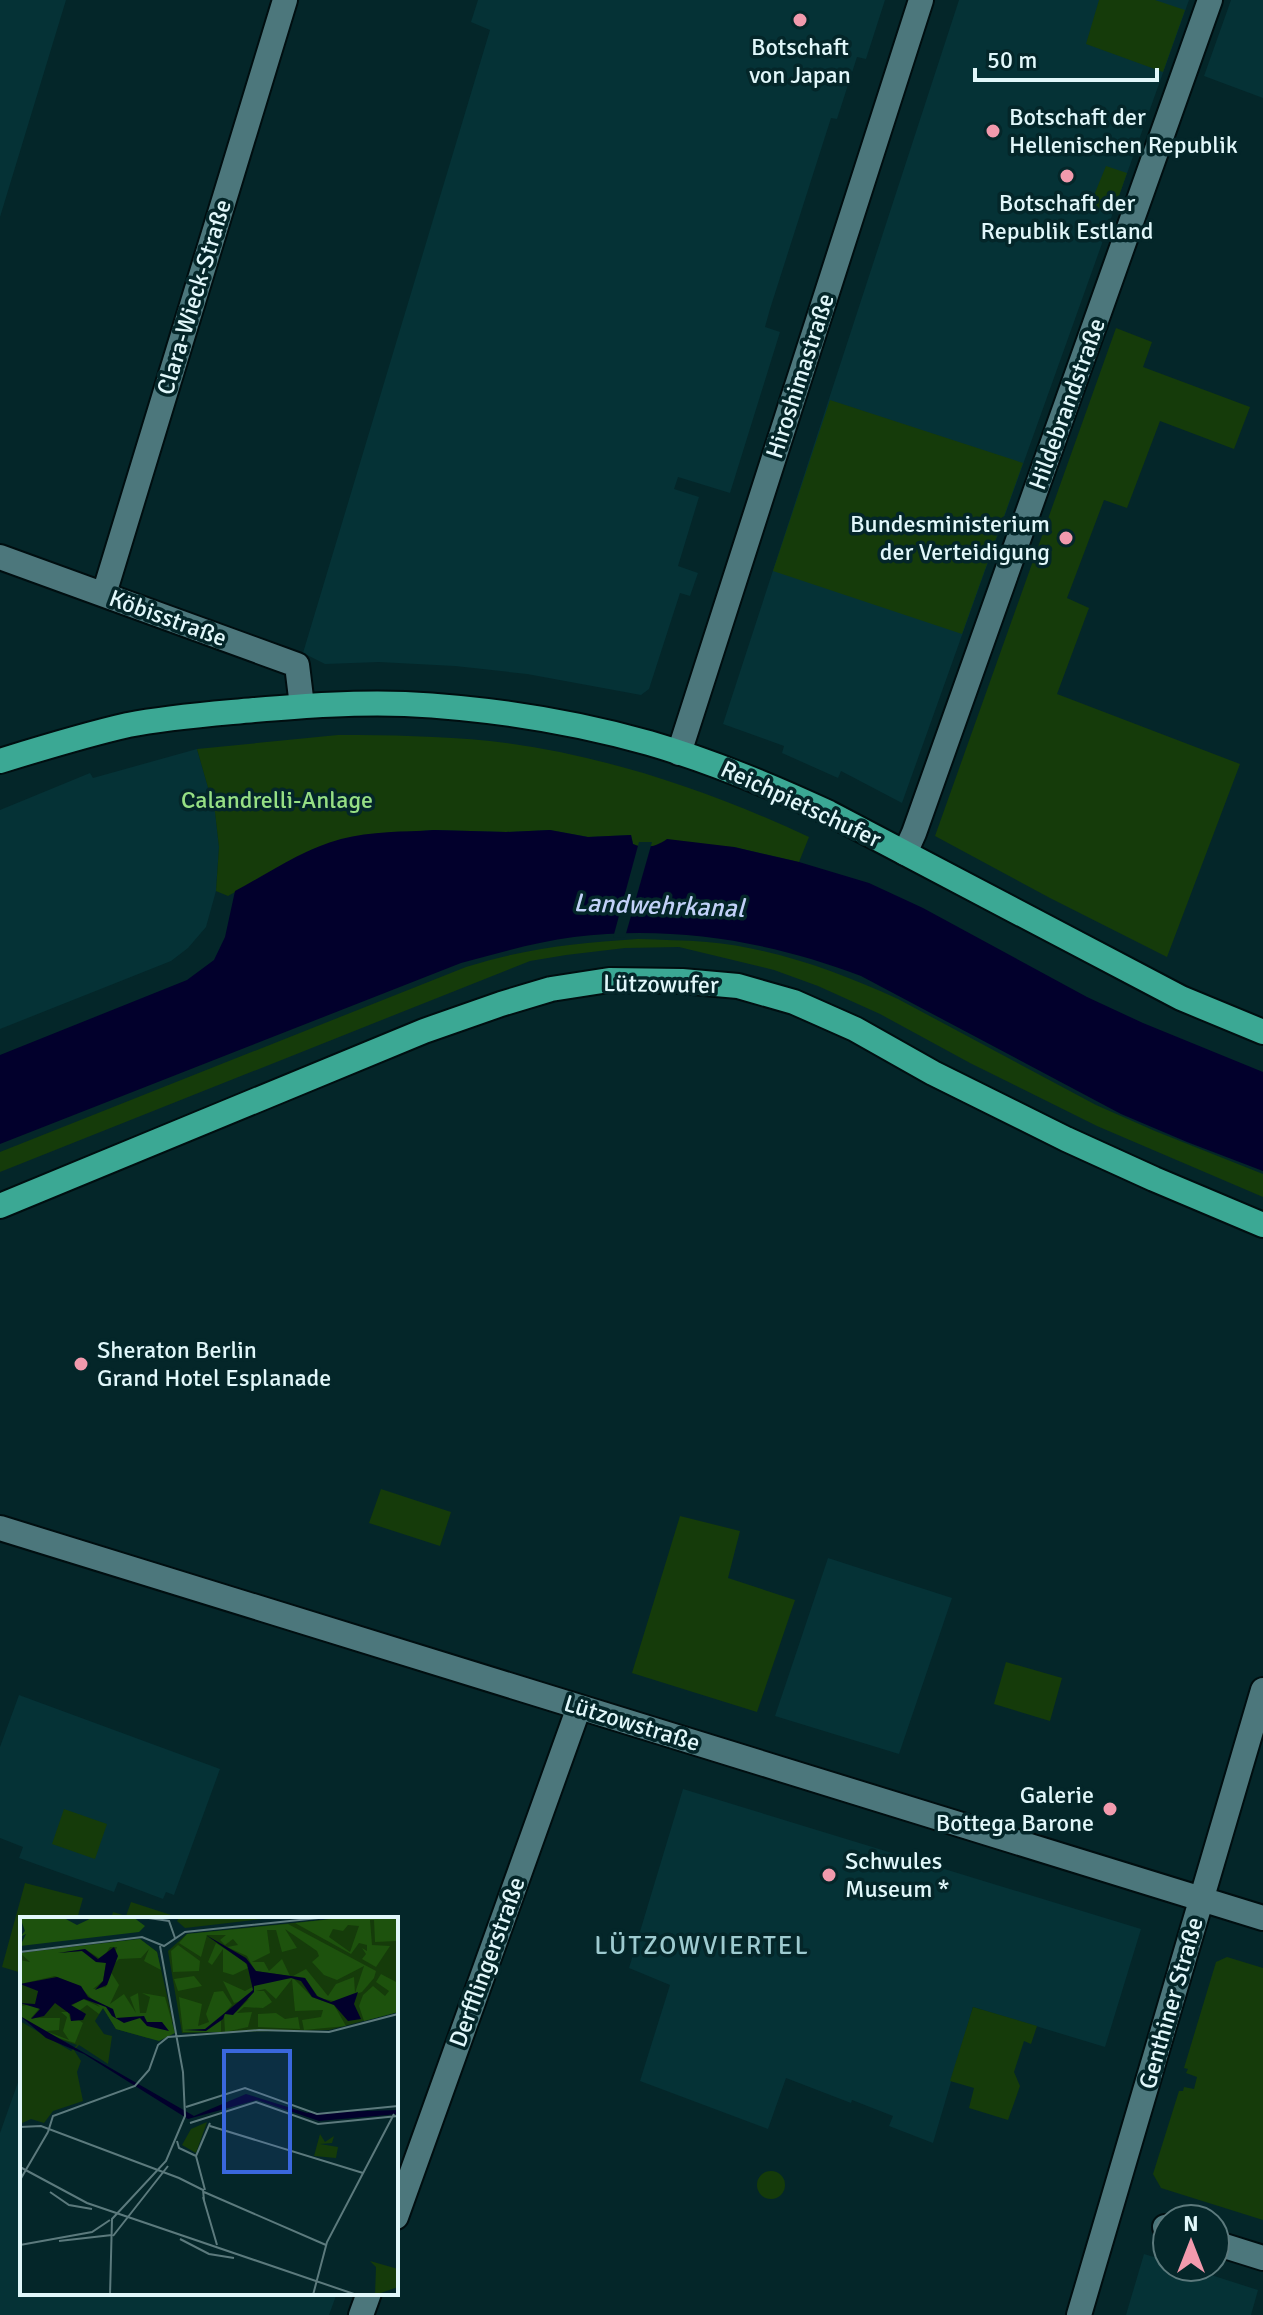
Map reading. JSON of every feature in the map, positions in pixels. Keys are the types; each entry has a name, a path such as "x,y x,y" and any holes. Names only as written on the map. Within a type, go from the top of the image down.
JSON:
{"main road":[{"name":"Reichpietschufer","path":"0,761 130,725 190,715 302,706 404,704 505,714 612,734 679,753 782,791 1181,998 1263,1032"},
{"name":"Lützowufer","path":"0,1206 424,1031 501,1004 551,989 609,980 682,981 738,986 794,1002 855,1029 933,1073 1066,1139 1263,1225"}],"street":[{"name":"Clara-Wieck-Straße","path":"104,594 285,0"},
{"name":"Hiroshimastraße","path":"679,753 921,0"},
{"name":"Hildebrandstraße","path":"905,853 1210,0"},
{"name":"Köbisstraße","path":"0,557 297,665 302,706"},
{"name":"Lützowstraße","path":"0,1528 1263,1918"},
{"name":"Genthiner Straße","path":"1079,2315 1263,1690"},
{"name":"Derfflingerstraße","path":"398,2211 579,1707"},
{"path":"1231,2248 1263,2258"},
{"path":"361,2315 368,2295"}],"shaded area":[{"path":"0,0 66,0 0,217"},
{"path":"478,0 885,0 866,59 857,57 837,119 831,118 770,309 765,327 780,332 730,493 678,477 674,489 699,497 678,566 698,573 690,596 680,593 649,689 641,695 527,674 455,666 379,662 325,664 303,653 490,30 471,22"},
{"path":"959,0 1189,0 902,803 841,771 838,778 782,753 784,746 723,724"},
{"path":"1231,0 1263,0 1263,98 1204,76"},
{"path":"197,749 215,811 219,847 216,891 206,927 188,948 171,961 0,1029 0,810 90,773 93,778"},
{"path":"828,1558 952,1598 899,1754 775,1716"},
{"path":"19,1695 220,1769 174,1895 166,1892 163,1899 118,1882 114,1892 19,1858 23,1847 0,1838 0,1747"},
{"path":"683,1789 1141,1929 1105,2047 973,2007 933,2143 889,2126 893,2116 786,2078 768,2129 640,2081 670,1985 629,1968"},
{"path":"20,2077 20,2295 336,2295 329,2315 0,2315 0,2133"},
{"path":"1144,2254 1151,2256 1151,2283 1231,2281 1258,2290 1251,2315 1126,2315"}],"green space":[{"path":"1099,0 1155,0 1185,10 1163,72 1086,44"},
{"path":"1106,166 1127,173 1113,213 1090,205"},
{"name":"Bundesministerium der Verteidigung","path":"1116,328 1152,342 1143,367 1250,407 1234,449 1160,421 1127,508 1104,500 1067,598 1089,608 1057,694 1240,764 1167,957 935,836"},
{"path":"830,400 1023,463 962,634 773,571"},
{"name":"Calandrelli-Anlage","path":"338,735 471,739 573,755 693,789 809,837 799,862 734,847 638,846 633,844 631,835 588,837 550,830 434,830 367,835 313,849 228,896 216,891 219,847 215,812 197,749"},
{"path":"638,939 732,945 781,955 852,979 898,999 1096,1105 1263,1174 1263,1197 1097,1126 880,1014 818,986 774,970 679,947 625,948 530,961 0,1172 0,1152 466,967 552,947"},
{"path":"381,1489 451,1512 440,1546 369,1523"},
{"path":"680,1516 740,1531 728,1578 795,1600 757,1712 632,1673"},
{"path":"1006,1662 1062,1678 1050,1721 994,1704"},
{"path":"64,1809 107,1824 95,1859 52,1844"},
{"path":"25,1883 83,1898 78,1917 20,1917 20,1972 2,1967"},
{"path":"131,1902 171,1915 112,1917 113,1912 126,1916"},
{"path":"1227,1957 1263,1968 1263,2220 1231,2210 1231,2203 1209,2203 1161,2188 1153,2174 1179,2091 1183,2091 1184,2087 1194,2089 1197,2077 1186,2073 1188,2069 1184,2068 1216,1962"},
{"path":"973,2007 1037,2026 1031,2044 1024,2041 1014,2072 1020,2086 1008,2120 969,2108 974,2088 950,2081"},
{"path":"771,2171 781,2175 785,2185 781,2195 771,2199 761,2195 757,2185 761,2175"}],"water":[{"name":"Landwehrkanal","path":"434,830 550,830 588,837 631,835 633,844 642,847 667,839 734,847 869,883 923,908 1087,997 1263,1072 1263,1171 1121,1114 861,976 756,945 648,933 560,939 461,963 0,1144 0,1055 187,980 214,960 225,937 235,891 300,855 352,836"}],"pier":[{"path":"639,842 652,842 625,937 613,938"}],"place":[{"name":"Botschaft von Japan","path":"800,20"},
{"name":"Botschaft der Hellenischen Republik","path":"993,131"},
{"name":"Botschaft der Republik Estland","path":"1067,176"},
{"name":"Bundesministerium der Verteidigung","path":"1066,538"},
{"name":"Sheraton Berlin Grand Hotel Esplanade","path":"81,1364"},
{"name":"Galerie Bottega Barone","path":"1110,1809"},
{"name":"Schwules Museum *","path":"829,1875"}],"district":[{"name":"LÜTZOWVIERTEL","path":"702,1946"}]}
